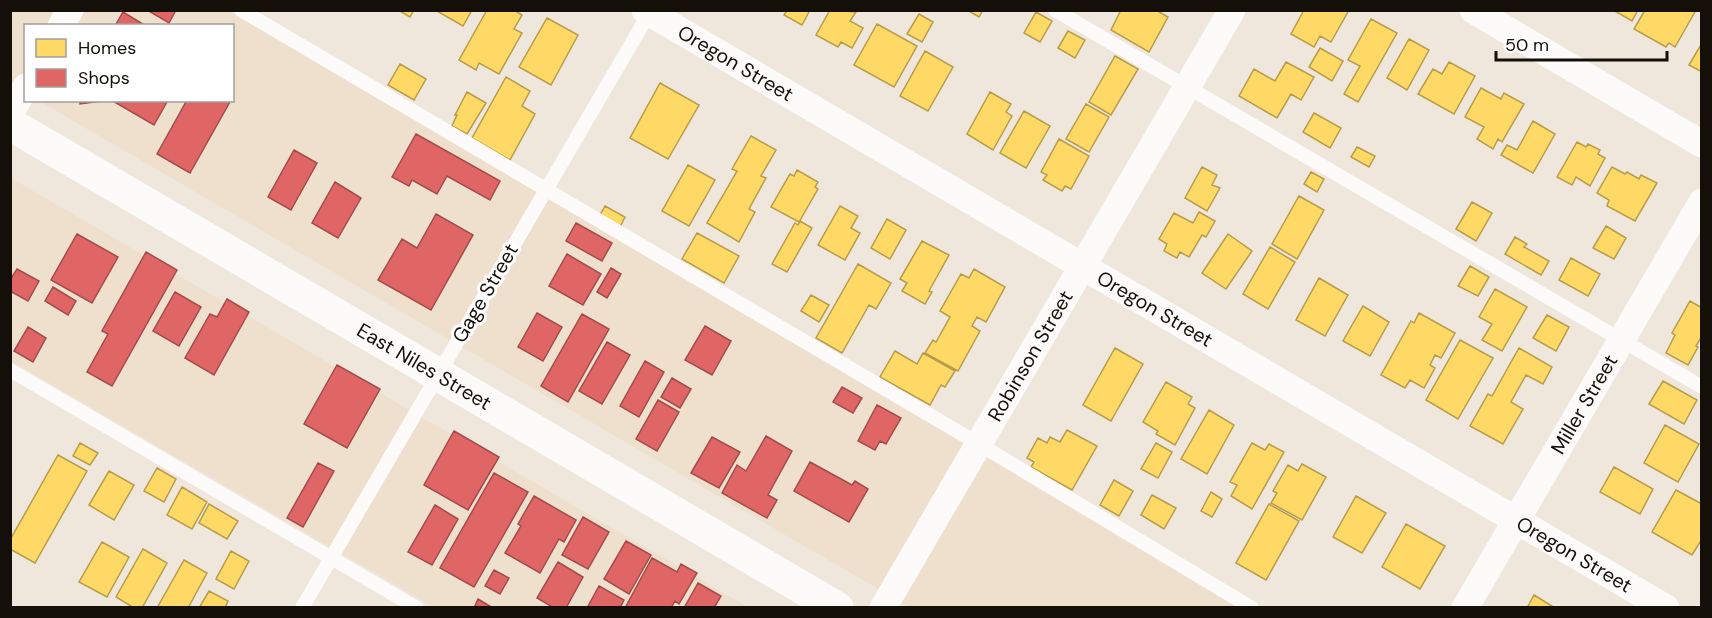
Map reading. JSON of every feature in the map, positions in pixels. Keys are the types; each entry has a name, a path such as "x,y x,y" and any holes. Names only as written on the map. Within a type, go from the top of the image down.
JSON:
{"main road":[{"name":"East Niles Street","path":"10,124 837,608"}],"street":[{"path":"63,24 70,10"},
{"name":"Robinson Street","path":"883,608 1232,10"},
{"path":"1473,10 1701,144"},
{"name":"Oregon Street","path":"648,11 1666,608"},
{"path":"10,113 24,90"},
{"name":"Miller Street","path":"1465,608 1701,202"}],"lane":[{"path":"241,10 979,444 1252,608"},
{"path":"1055,10 1701,387"},
{"name":"Gage Street","path":"302,608 648,11"},
{"path":"10,369 417,608"}],"shaded area":[{"path":"11,11 229,11 1241,607 909,607 41,102 234,102 234,24 24,24 24,92 11,84"},
{"path":"11,178 748,607 434,607 11,361"}],"building: Homes":[{"path":"398,10 414,10 410,17"},
{"path":"435,10 472,10 463,26"},
{"path":"487,10 514,10 522,15 514,29 522,33 499,74 479,63 476,70 459,60"},
{"path":"787,10 810,10 802,25 784,15"},
{"path":"830,10 856,12 850,21 863,28 852,48 841,42 838,47 816,35"},
{"path":"967,10 983,10 979,17"},
{"path":"1121,10 1156,10 1168,17 1149,52 1111,30"},
{"path":"1304,10 1349,10 1331,42 1320,36 1314,47 1291,34"},
{"path":"1613,10 1638,10 1632,21"},
{"path":"1645,10 1696,10 1675,47 1669,43 1666,47 1634,29"},
{"path":"1036,12 1052,21 1040,42 1024,33"},
{"path":"919,14 933,22 922,42 907,34"},
{"path":"547,18 578,35 551,85 519,67"},
{"path":"1371,19 1397,33 1358,102 1344,94 1360,66 1348,60"},
{"path":"877,24 917,46 894,87 854,65"},
{"path":"1068,31 1085,40 1075,58 1058,48"},
{"path":"1409,39 1429,50 1407,90 1387,78"},
{"path":"1702,43 1702,72 1689,65"},
{"path":"1320,48 1343,61 1332,81 1309,67"},
{"path":"925,51 953,67 928,111 900,96"},
{"path":"1115,56 1138,69 1111,115 1089,102"},
{"path":"1286,62 1314,77 1301,100 1291,94 1277,118 1239,96 1254,69 1275,81"},
{"path":"1449,62 1475,76 1454,114 1418,94 1433,69 1442,74"},
{"path":"400,64 426,79 414,100 388,85"},
{"path":"506,77 530,91 522,106 535,114 510,160 472,138"},
{"path":"660,83 699,105 668,159 630,138"},
{"path":"1481,88 1501,99 1504,93 1524,104 1502,142 1498,139 1493,149 1477,139 1484,127 1465,117"},
{"path":"467,92 486,103 467,134 452,126"},
{"path":"990,92 1011,104 1006,112 1012,116 993,150 967,134"},
{"path":"1086,104 1109,117 1089,152 1066,139"},
{"path":"1024,111 1050,126 1026,168 1000,153"},
{"path":"1314,113 1341,128 1330,148 1303,132"},
{"path":"1533,121 1555,134 1533,173 1501,155 1507,145 1517,150"},
{"path":"751,136 776,150 761,176 766,178 749,209 755,212 739,242 707,223 737,171 732,169"},
{"path":"1059,139 1089,156 1071,189 1065,186 1062,191 1043,180 1047,175 1041,172"},
{"path":"1577,142 1600,150 1598,154 1605,158 1590,186 1576,177 1572,185 1557,177"},
{"path":"1357,147 1375,156 1369,167 1351,157"},
{"path":"688,165 715,180 689,226 662,211"},
{"path":"1202,167 1217,175 1212,185 1220,188 1207,211 1185,198"},
{"path":"1612,167 1639,179 1641,175 1657,183 1635,221 1607,206 1609,200 1597,193"},
{"path":"797,170 818,182 815,187 818,189 799,222 771,207 790,174 794,176"},
{"path":"1311,172 1324,179 1317,192 1304,184"},
{"path":"1299,196 1324,210 1297,259 1272,244"},
{"path":"1472,202 1492,213 1476,241 1456,229"},
{"path":"605,206 625,217 620,227 600,215"},
{"path":"840,206 858,216 851,228 860,233 845,260 818,245"},
{"path":"1199,212 1215,221 1206,237 1202,235 1189,257 1180,252 1177,258 1164,251 1167,244 1159,239 1174,213 1193,223"},
{"path":"887,219 906,230 890,259 871,248"},
{"path":"800,221 812,228 787,272 772,264 795,223 798,225"},
{"path":"1606,226 1626,238 1614,259 1593,248"},
{"path":"697,233 739,256 724,283 682,259"},
{"path":"1228,234 1252,251 1226,289 1202,273"},
{"path":"1515,237 1527,244 1524,247 1549,261 1541,275 1505,254"},
{"path":"922,241 949,255 929,291 932,292 925,304 902,291 907,283 900,279"},
{"path":"1270,247 1295,262 1268,309 1243,294"},
{"path":"1571,258 1600,274 1588,296 1559,280"},
{"path":"858,264 891,283 876,309 869,305 842,353 816,338"},
{"path":"1470,266 1489,277 1478,296 1458,286"},
{"path":"974,269 1005,287 986,322 977,317 972,326 980,331 958,371 925,353 933,340 936,342 950,317 940,311 961,274 969,278"},
{"path":"1319,278 1348,295 1325,336 1296,320"},
{"path":"1495,289 1527,307 1502,351 1482,340 1492,324 1479,317"},
{"path":"811,295 829,305 819,322 801,311"},
{"path":"1690,301 1702,308 1702,336 1688,365 1666,353 1675,335 1672,333"},
{"path":"1363,306 1389,322 1370,356 1343,341"},
{"path":"1419,313 1455,333 1441,358 1435,355 1430,365 1435,368 1424,388 1410,380 1405,388 1381,375 1411,321 1414,323"},
{"path":"1547,315 1569,327 1556,351 1533,338"},
{"path":"1460,340 1493,358 1458,419 1426,400"},
{"path":"1115,348 1143,364 1111,421 1083,405"},
{"path":"1519,348 1552,367 1543,384 1526,375 1511,402 1523,409 1503,444 1470,426 1488,394 1492,396"},
{"path":"895,351 917,364 923,353 955,371 945,387 941,385 930,405 880,377"},
{"path":"1663,381 1697,400 1684,424 1649,404"},
{"path":"1166,382 1192,397 1188,404 1195,408 1175,445 1156,434 1158,431 1143,422"},
{"path":"1209,410 1234,425 1207,474 1181,459"},
{"path":"1665,425 1699,444 1678,482 1644,463"},
{"path":"1067,430 1097,446 1072,490 1031,467 1034,462 1027,458 1038,438 1047,443 1050,437 1060,442"},
{"path":"80,443 98,453 90,465 73,456"},
{"path":"1156,443 1172,452 1158,478 1141,469"},
{"path":"1252,443 1265,450 1269,444 1284,452 1252,509 1231,496 1237,485 1230,482"},
{"path":"58,455 87,471 35,563 10,549 10,540"},
{"path":"1302,464 1326,477 1302,520 1271,503 1277,493 1273,491 1288,465 1298,471"},
{"path":"1614,467 1653,489 1640,514 1600,492"},
{"path":"157,468 176,479 164,502 144,491"},
{"path":"109,471 134,485 114,520 89,505"},
{"path":"1114,480 1133,491 1119,516 1100,505"},
{"path":"182,487 207,502 192,529 167,515"},
{"path":"1676,490 1702,504 1702,539 1692,555 1652,532"},
{"path":"1211,492 1222,499 1212,517 1201,511"},
{"path":"1152,495 1176,508 1164,529 1141,515"},
{"path":"1356,496 1386,513 1362,553 1333,537"},
{"path":"209,504 238,521 227,539 199,523"},
{"path":"1269,504 1299,521 1266,580 1236,563"},
{"path":"1406,524 1445,546 1420,589 1382,567"},
{"path":"102,542 129,557 107,597 79,582"},
{"path":"143,549 167,563 142,608 134,608 116,597"},
{"path":"231,551 249,561 234,589 216,579"},
{"path":"184,560 207,573 188,608 157,608"},
{"path":"209,591 228,601 225,608 199,608"},
{"path":"1534,595 1555,608 1527,608"}],"building: Shops":[{"path":"147,10 176,10 169,23"},
{"path":"123,12 143,24 116,24"},
{"path":"114,102 167,102 154,125"},
{"path":"186,102 230,102 190,173 157,154"},
{"path":"416,134 500,181 490,200 447,176 437,194 412,180 409,186 392,177"},
{"path":"294,150 317,163 291,210 268,197"},
{"path":"335,182 361,198 338,238 312,223"},
{"path":"436,214 473,235 431,310 378,280 402,239 417,248"},
{"path":"576,223 612,243 602,261 566,241"},
{"path":"77,234 118,257 92,303 51,280"},
{"path":"146,252 177,270 112,386 87,372 108,334 102,331"},
{"path":"567,254 601,274 583,305 549,286"},
{"path":"611,268 621,274 607,298 597,292"},
{"path":"17,269 39,281 28,301 10,291 10,280"},
{"path":"53,287 76,301 68,315 45,301"},
{"path":"175,292 201,307 179,346 153,331"},
{"path":"227,299 249,312 214,375 185,358 210,314 217,317"},
{"path":"537,313 562,327 543,361 518,347"},
{"path":"582,314 609,329 568,402 541,386"},
{"path":"705,326 731,341 712,375 685,360"},
{"path":"28,327 46,338 33,362 14,351"},
{"path":"607,342 630,355 602,404 579,391"},
{"path":"645,361 664,372 639,417 620,406"},
{"path":"337,365 380,389 347,448 304,424"},
{"path":"672,378 691,389 680,408 661,397"},
{"path":"842,387 862,398 853,413 833,402"},
{"path":"658,400 679,412 657,451 636,439"},
{"path":"877,405 901,418 886,444 880,441 875,450 858,441"},
{"path":"454,431 499,457 468,510 424,485"},
{"path":"766,436 792,451 768,495 777,500 767,518 722,493 737,465 746,471"},
{"path":"712,437 740,452 719,488 691,473"},
{"path":"810,462 852,485 855,481 868,489 849,522 794,491"},
{"path":"318,463 334,471 303,527 287,518"},
{"path":"494,473 528,492 474,587 440,568"},
{"path":"534,496 576,520 564,542 559,539 540,573 505,553 521,526 518,524"},
{"path":"435,505 458,519 432,565 408,552"},
{"path":"583,517 609,532 588,569 562,555"},
{"path":"626,541 651,555 629,594 604,579"},
{"path":"652,558 677,572 681,564 697,573 679,604 675,601 671,608 625,608"},
{"path":"558,562 583,577 566,608 554,608 537,598"},
{"path":"494,570 509,578 500,594 485,586"},
{"path":"698,583 721,596 714,608 684,608"},
{"path":"599,586 624,600 620,608 587,608"},
{"path":"478,599 493,608 474,608"}]}
